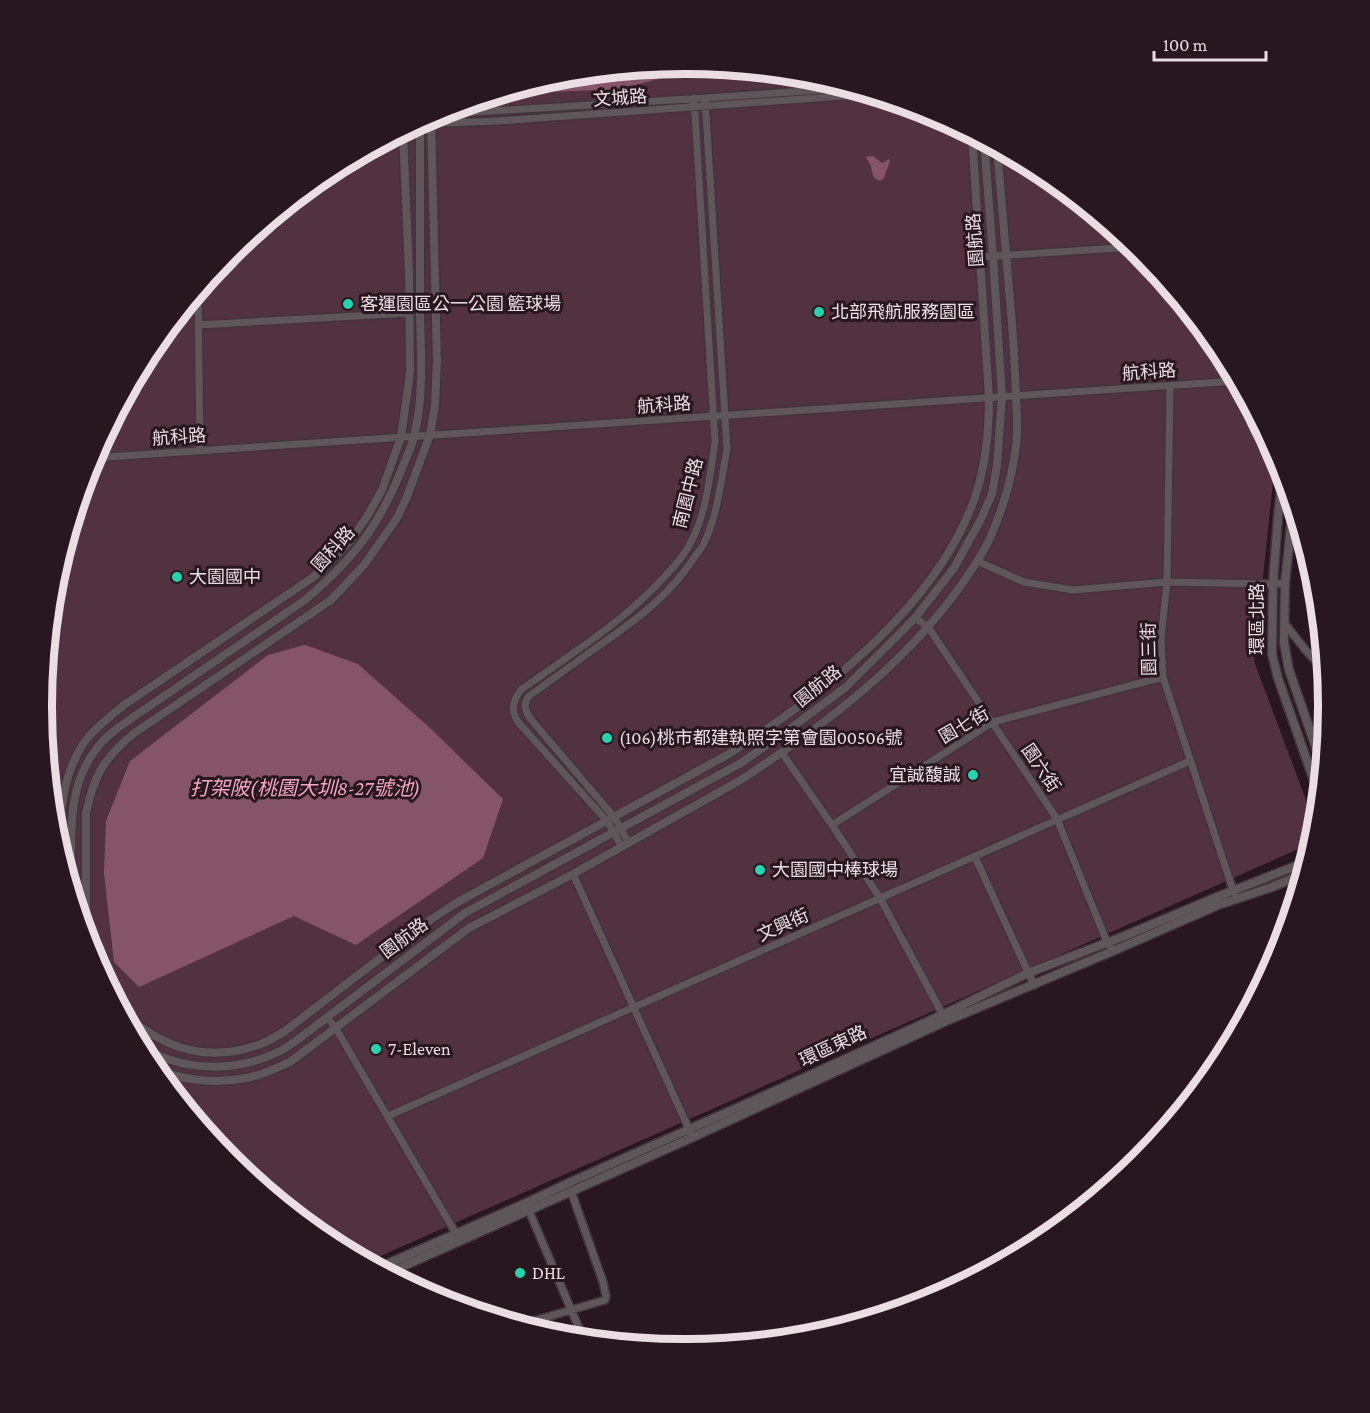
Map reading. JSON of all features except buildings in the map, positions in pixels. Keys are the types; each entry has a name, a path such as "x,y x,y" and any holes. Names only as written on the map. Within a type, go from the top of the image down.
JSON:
{"street":[{"name":"文城路","path":"470,112 824,90"},
{"name":"文城路","path":"441,123 498,122 848,96"},
{"name":"南園中路","path":"611,819 518,722 513,706 515,698 522,689 624,616 650,593 675,566 692,541 702,512 715,442 694,98"},
{"name":"南園中路","path":"626,845 611,819 529,717 525,708 525,700 631,623 669,591 704,543 718,500 727,449 705,98"},
{"path":"86,910 86,813 97,774 106,760 133,734 331,600 364,565 397,518 406,499 430,435 435,405 437,360 429,128"},
{"name":"園科路","path":"71,858 72,810 75,791 88,760 98,746 132,718 305,600 330,579 366,538 393,491 414,436 421,381 420,132"},
{"path":"61,806 68,776 84,744 96,729 124,705 312,578 350,541 382,490 401,437 410,373 403,140"},
{"path":"139,1027 158,1039 199,1053 222,1054 263,1044 285,1031 430,920 456,903 729,754 785,717 845,669 882,635 934,575 958,537 976,496 985,459 989,398 973,143"},
{"name":"園航路","path":"156,1053 171,1060 196,1066 225,1067 253,1062 278,1052 302,1037 465,913 741,763 846,687 915,618 954,568 981,521 992,494 997,465 1002,397 985,150"},
{"path":"170,1074 217,1081 247,1078 290,1062 469,928 626,845 739,781 782,753 843,709 928,627 952,598 990,539 1013,466 1017,422 1016,370 999,158"},
{"path":"980,257 1120,248"},
{"path":"198,303 200,450"},
{"path":"198,325 410,314"},
{"name":"航科路","path":"104,457 1228,382"},
{"name":"園三街","path":"1170,386 1167,582 1161,639 1163,678 1235,895"},
{"name":"環區北路","path":"1281,494 1273,584 1272,654 1278,678 1313,778"},
{"name":"環區北路","path":"1291,527 1284,644 1289,670 1316,748"},
{"path":"977,561 1024,582 1073,590 1167,582 1286,583"},
{"name":"園六街","path":"915,618 928,627 1057,819 1107,942 1113,951"},
{"path":"1285,624 1316,661"},
{"name":"園七街","path":"832,825 993,722 1163,678"},
{"path":"782,753 880,898 944,1018"},
{"name":"文興街","path":"388,1116 1190,761"},
{"path":"975,856 1034,985"},
{"name":"環區東路","path":"944,1018 1034,985 1218,905 1297,866"},
{"path":"573,874 690,1133"},
{"name":"環區東路","path":"388,1264 527,1207 944,1018 1028,973 1217,897 1235,895 1294,877"},
{"path":"327,1018 388,1116 458,1237"},
{"name":"環區東路","path":"527,1207 571,1191 690,1133"},
{"path":"535,1321 605,1300 603,1282 571,1191"},
{"path":"527,1207 580,1330"},
{"name":"環區東路","path":"396,1269 458,1237"}],"shaded area":[{"path":"644,75 726,75 768,79 849,96 927,122 965,139 1036,181 1070,205 1102,231 1161,289 1187,321 1233,390 1274,476 1254,661 1309,808 1301,848 376,1258 300,1208 268,1182 209,1124 183,1092 137,1023 101,949 74,870 58,789 54,748 52,707 58,624 74,543 86,503 118,427 137,390 183,321 209,289 268,231 300,205 369,159 405,139 482,108 562,86 602,79"}],"water":[{"path":"676,74 621,89 535,93 602,79"},
{"path":"873,156 882,163 889,159 890,161 884,178 880,181 873,176 866,157"},
{"name":"打架陂(桃園大圳8-27號池)","path":"305,645 358,664 430,728 503,799 483,858 356,945 294,916 139,987 114,962 104,873 106,821 130,761 268,655"}],"place":[{"name":"客運園區公一公園 籃球場","path":"348,304"},
{"name":"北部飛航服務園區","path":"819,312"},
{"name":"大園國中","path":"177,577"},
{"name":"(106)桃市都建執照字第會園00506號","path":"607,738"},
{"name":"宜誠馥誠","path":"973,775"},
{"name":"大園國中棒球場","path":"760,870"},
{"name":"7-Eleven","path":"376,1049"},
{"name":"DHL","path":"520,1273"}]}
